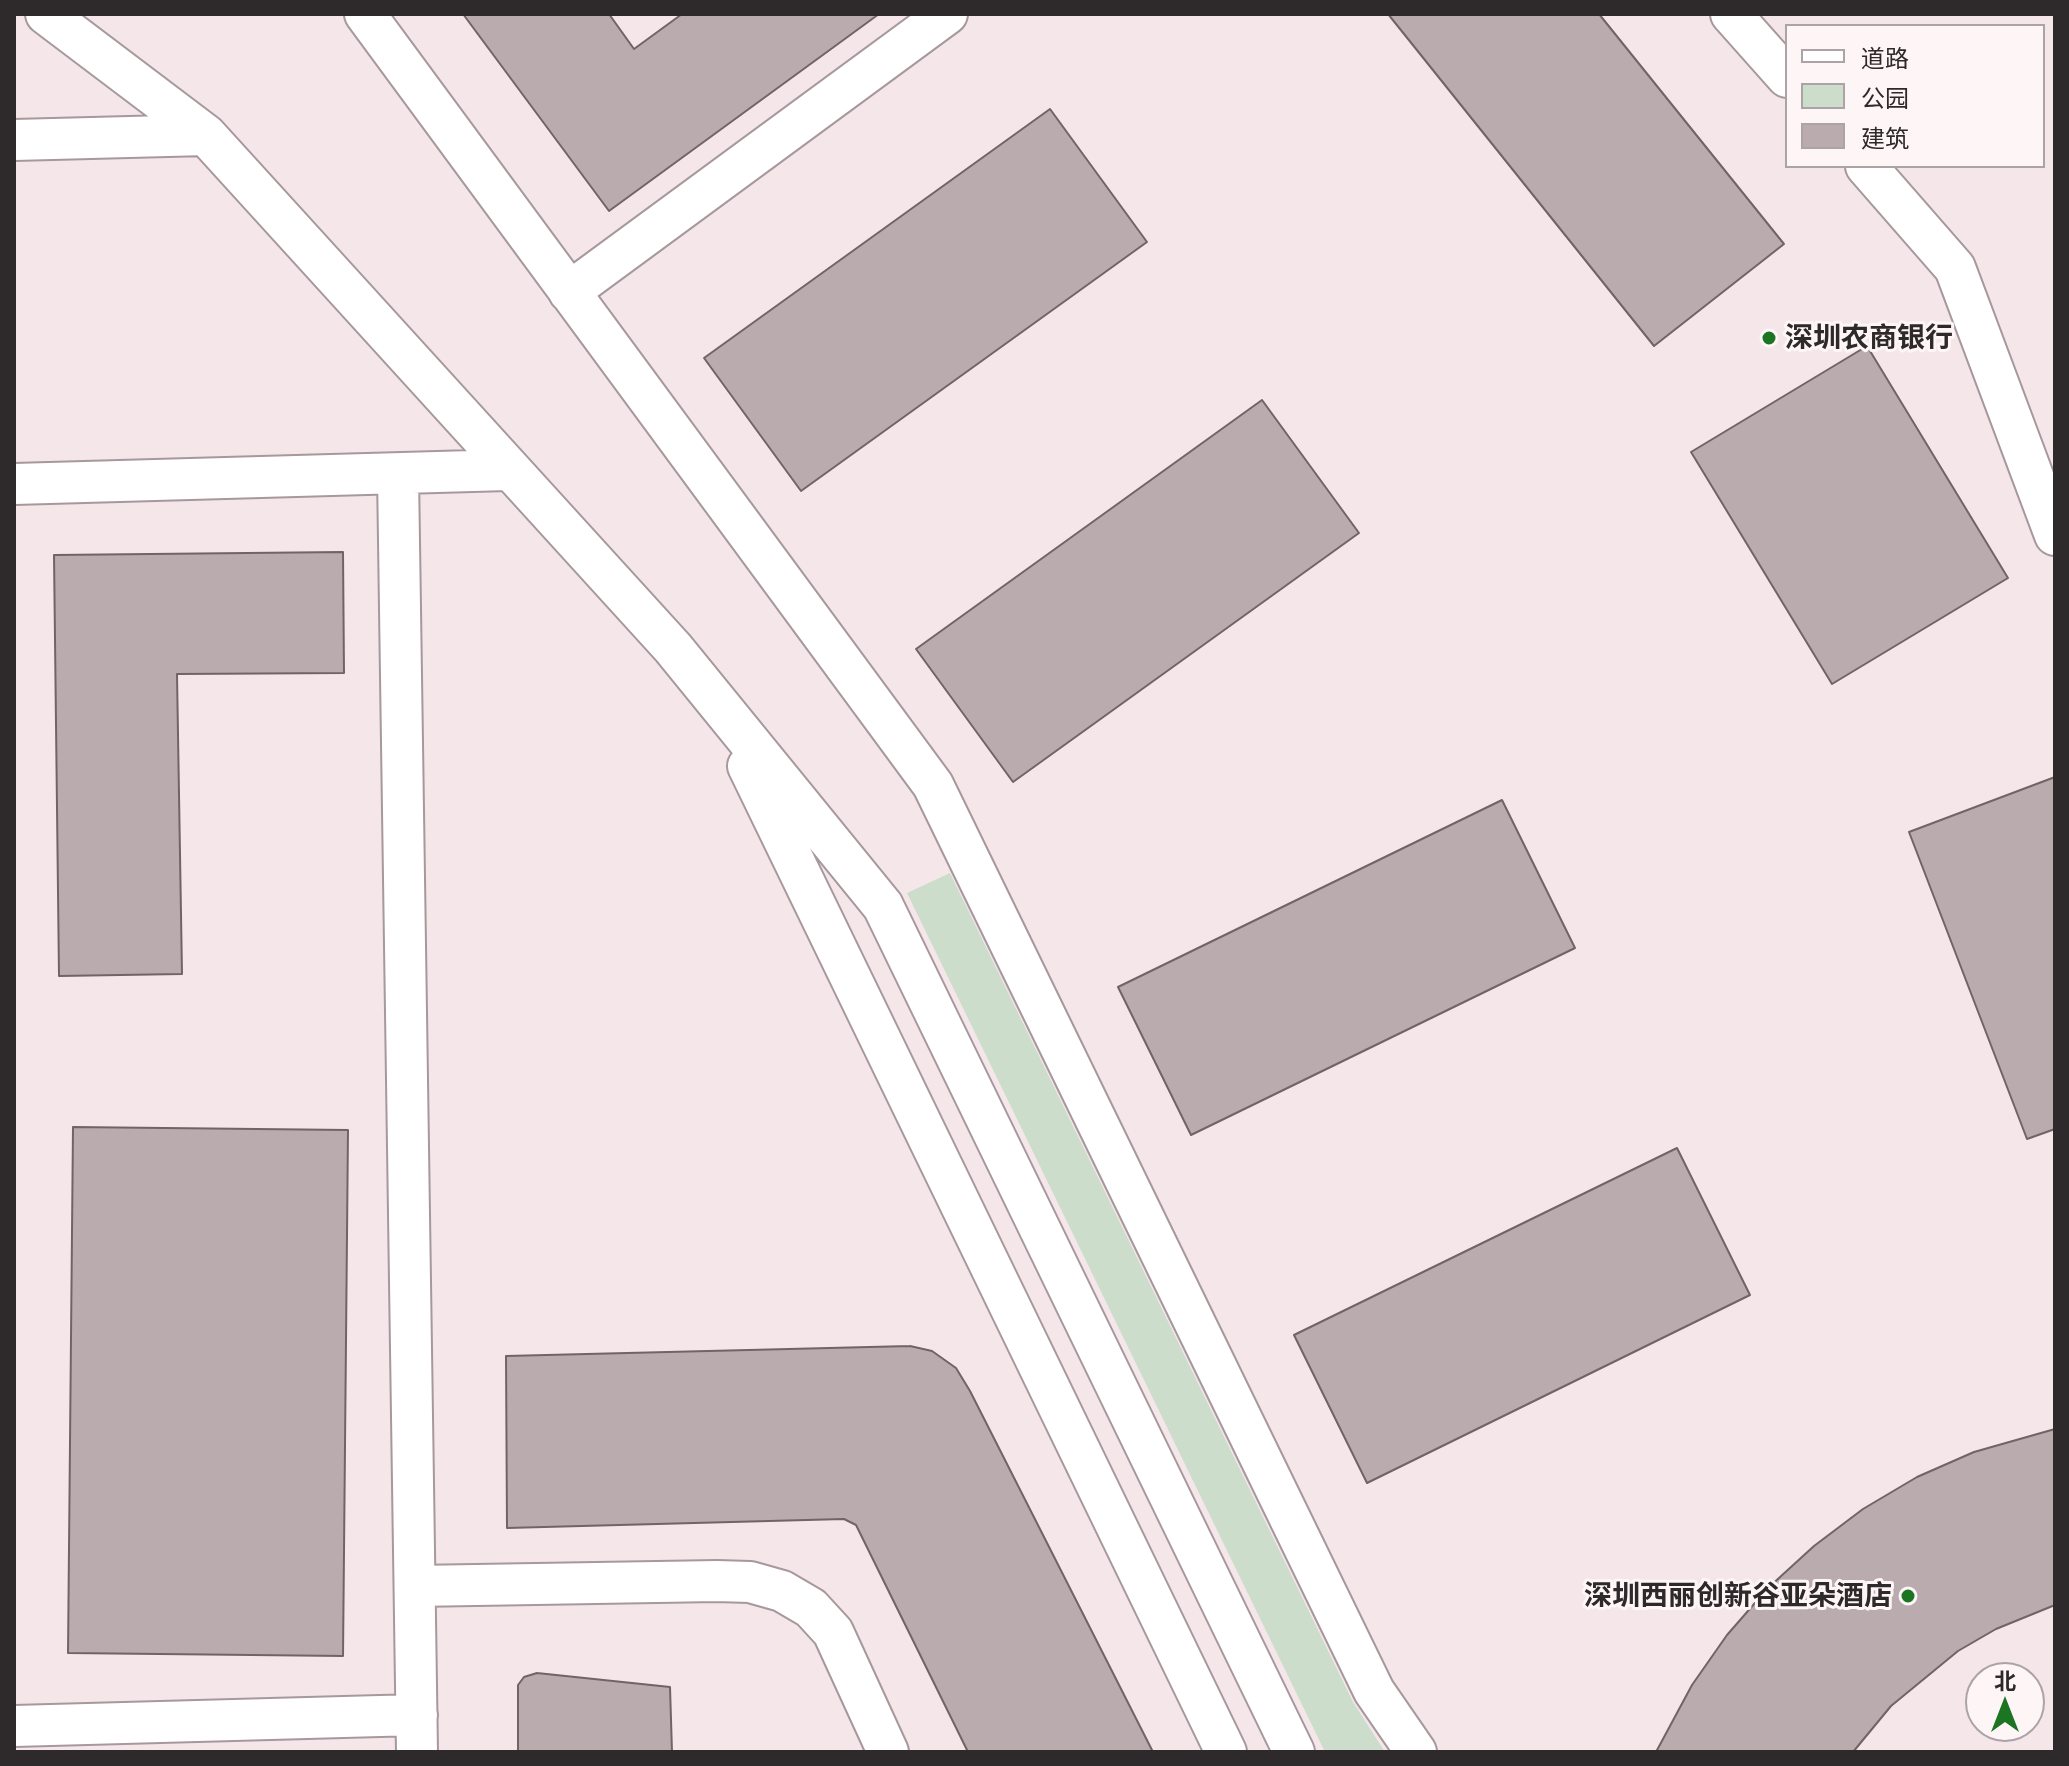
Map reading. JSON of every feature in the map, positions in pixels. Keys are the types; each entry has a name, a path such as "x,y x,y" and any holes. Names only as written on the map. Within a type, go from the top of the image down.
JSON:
{"street":[{"path":"365,14 933,785 1374,1691 1416,1752"},
{"path":"569,292 947,14"},
{"path":"1731,14 1785,75"},
{"path":"63,17 206,135 662,637 883,906 1294,1752"},
{"path":"14,140 206,135"},
{"path":"1868,168 1955,268 2055,535"},
{"path":"14,484 508,470"},
{"path":"14,1726 417,1733 398,474"},
{"path":"720,708 1226,1752"},
{"path":"415,1586 717,1581 750,1582 782,1591 811,1608 833,1632 888,1752"}],"green space":[{"path":"950,873 1353,1702 1385,1752 1325,1752 907,893"}],"building":[{"path":"463,14 609,14 634,49 682,14 879,14 609,211"},
{"path":"1388,14 1599,14 1784,244 1654,346"},
{"path":"1050,109 1147,242 801,491 704,358"},
{"path":"1867,346 2008,578 1832,684 1691,452"},
{"path":"1262,400 1359,533 1013,782 916,649"},
{"path":"343,552 344,673 177,674 182,974 59,976 54,555"},
{"path":"2055,777 2055,1129 2027,1139 1909,832"},
{"path":"1502,800 1575,948 1191,1135 1118,987"},
{"path":"73,1127 348,1130 343,1656 68,1653"},
{"path":"1677,1148 1750,1295 1367,1483 1294,1335"},
{"path":"910,1346 932,1351 956,1368 970,1391 1153,1752 968,1752 856,1525 844,1519 507,1528 506,1356"},
{"name":"深圳西丽创新谷亚朵酒店","path":"2055,1429 2055,1605 1996,1629 1958,1651 1891,1706 1853,1752 1656,1752 1692,1685 1727,1635 1768,1588 1814,1546 1863,1509 1917,1477 1974,1452"},
{"path":"537,1673 670,1687 672,1752 518,1752 518,1685 524,1677"}],"place":[{"name":"深圳农商银行","path":"1769,338"},
{"name":"深圳西丽创新谷亚朵酒店","path":"1908,1596"}]}
